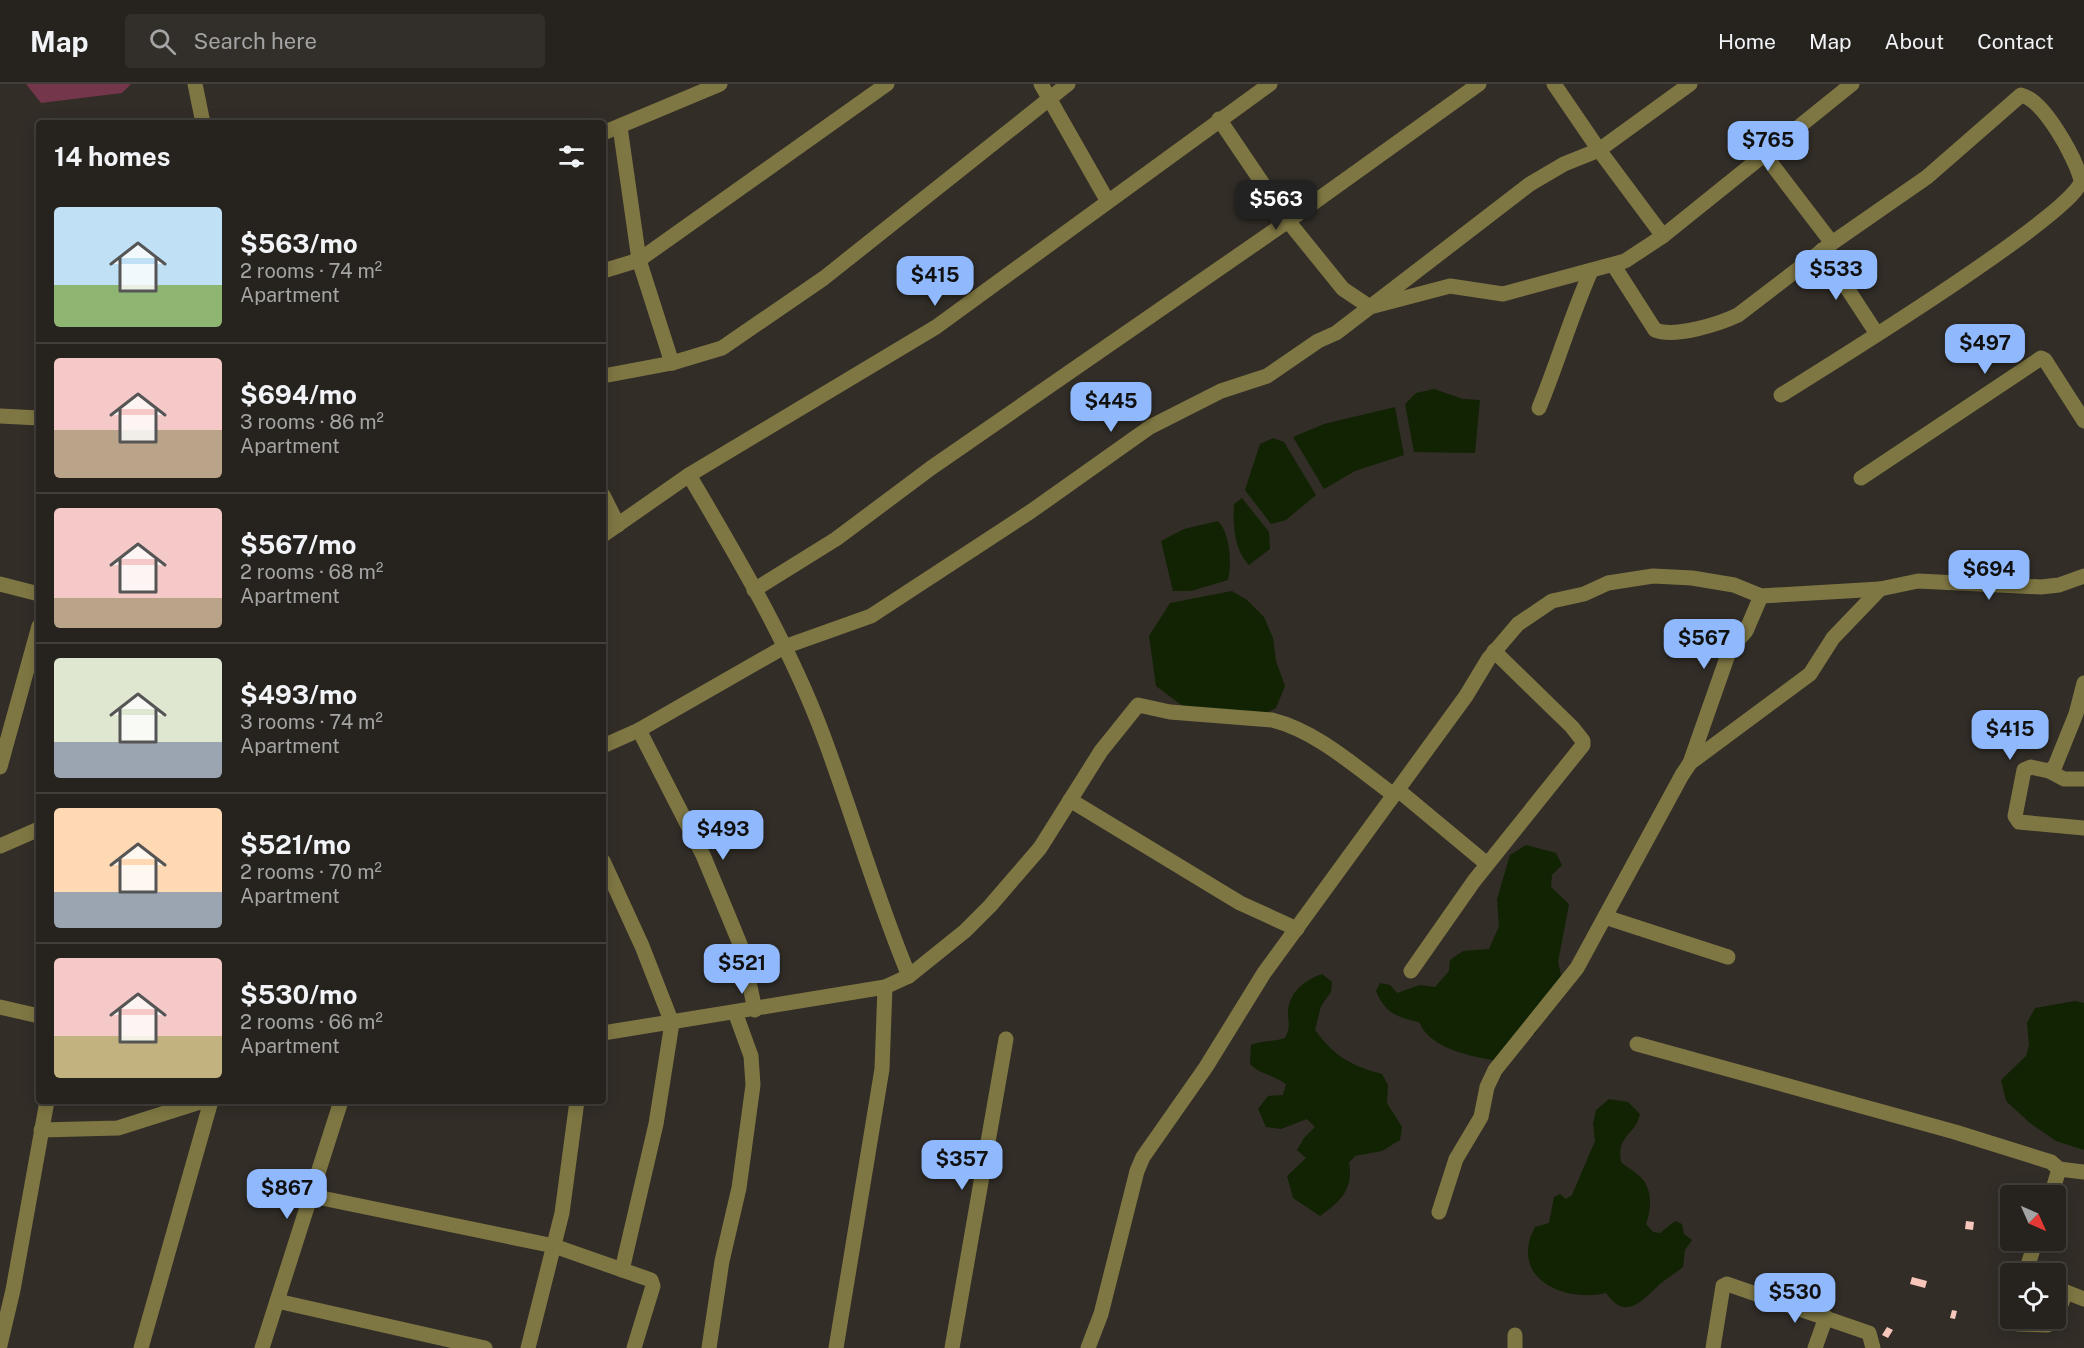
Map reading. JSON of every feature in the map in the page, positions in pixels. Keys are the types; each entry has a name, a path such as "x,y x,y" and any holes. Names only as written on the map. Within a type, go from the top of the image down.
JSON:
{"street":[{"path":"195,84 202,120"},
{"path":"606,132 720,84"},
{"path":"606,270 639,260 887,84"},
{"path":"1041,84 1107,200"},
{"path":"606,375 672,363 723,348 824,278 1068,84"},
{"path":"606,533 689,475 936,327 1107,200 1270,84"},
{"path":"754,590 836,539 931,468 1288,221 1479,84"},
{"path":"1554,84 1599,150 1664,236"},
{"path":"606,745 639,730 784,647 871,616 1030,513 1150,427 1221,390 1267,376 1318,341 1336,333 1530,184 1564,164 1599,150 1690,84"},
{"path":"1219,119 1288,221 1343,289 1370,307 1440,287 1457,286 1503,294 1614,266 1664,236 1852,84"},
{"path":"1614,266 1652,327 1667,332 1706,326 1738,315 1827,246 1927,177 2021,95 2031,100 2057,129 2069,149 2081,180 2073,196 1992,259 1781,395"},
{"path":"620,127 639,260 672,363"},
{"path":"1764,154 1827,246 1877,334"},
{"path":"1539,408 1571,317 1591,271"},
{"path":"1861,478 2041,358 2045,360 2084,422"},
{"path":"0,416 36,418"},
{"path":"689,475 784,647 822,734 884,916 909,976"},
{"path":"606,501 618,525"},
{"path":"1088,1348 1101,1314 1131,1190 1143,1157 1206,1067 1264,973 1466,696 1494,651 1518,624 1552,601 1584,594 1608,583 1653,576 1692,578 1734,585 1761,596 1880,589 1918,581 2041,587 2059,585 2084,576"},
{"path":"0,584 36,593"},
{"path":"1690,764 1810,674 1833,638 1880,589"},
{"path":"1439,1212 1456,1160 1480,1117 1495,1070 1577,968 1690,764 1730,649 1746,631 1761,596"},
{"path":"0,767 36,637"},
{"path":"1411,971 1487,864 1583,741 1494,651"},
{"path":"2049,771 2055,765 2063,749 2084,683"},
{"path":"606,1034 885,987 909,976 958,937 990,906 1040,848 1115,732 1140,705 1170,712 1287,723 1396,792 1487,864"},
{"path":"639,730 703,855 742,949 754,1010"},
{"path":"2084,779 2064,779 2049,771 2031,767 2024,770 2016,819 2019,822 2084,828"},
{"path":"1070,800 1240,903 1297,929"},
{"path":"0,846 36,830"},
{"path":"606,876 610,896 642,946 672,1023 656,1124 622,1270"},
{"path":"1605,917 1728,957"},
{"path":"836,1348 882,1069 885,987"},
{"path":"0,1007 36,1015"},
{"path":"709,1348 722,1261 739,1188 753,1085 751,1056 735,1012"},
{"path":"952,1348 1006,1040"},
{"path":"1637,1044 1954,1132 2050,1162 2059,1169 2084,1172"},
{"path":"0,1345 13,1290 46,1104"},
{"path":"41,1130 118,1128 194,1104"},
{"path":"141,1348 210,1104"},
{"path":"262,1348 340,1104"},
{"path":"528,1348 562,1213 577,1104"},
{"path":"2054,1185 2059,1169"},
{"path":"312,1196 554,1246 653,1282 634,1348"},
{"path":"1713,1348 1719,1301 1723,1286 1727,1284 1869,1333 1873,1348"},
{"path":"2066,1292 2084,1299"},
{"path":"277,1301 485,1348"},
{"path":"1815,1348 1826,1317"}],"shaded area":[{"path":"26,84 131,84 122,93 41,103"},
{"path":"1434,389 1463,399 1480,400 1475,453 1414,452 1405,404 1416,393"},
{"path":"1395,407 1404,455 1355,471 1324,489 1293,437 1324,424"},
{"path":"1273,438 1284,442 1316,495 1286,520 1271,524 1245,490 1260,444"},
{"path":"1242,498 1269,532 1270,549 1249,565 1237,545 1234,529 1234,504"},
{"path":"1218,521 1225,533 1229,549 1228,580 1191,591 1173,591 1161,541 1184,529"},
{"path":"1232,591 1247,600 1264,617 1273,638 1276,661 1285,686 1276,708 1256,718 1210,717 1180,704 1156,686 1149,636 1170,603"},
{"path":"1526,845 1556,853 1562,865 1552,875 1551,887 1569,904 1558,962 1563,984 1535,1034 1516,1040 1506,1063 1469,1055 1434,1041 1419,1022 1398,1016 1387,1009 1376,991 1380,983 1390,985 1397,993 1420,985 1435,987 1449,971 1450,960 1463,951 1489,949 1499,926 1497,899 1510,855"},
{"path":"1322,974 1332,982 1331,992 1321,1006 1315,1030 1329,1047 1344,1059 1382,1074 1388,1085 1387,1103 1402,1127 1400,1140 1382,1151 1355,1156 1349,1163 1349,1180 1344,1194 1320,1216 1293,1198 1287,1176 1306,1158 1297,1150 1304,1138 1315,1127 1307,1119 1281,1129 1266,1127 1258,1109 1268,1096 1283,1095 1286,1084 1250,1064 1251,1045 1285,1038 1289,1026 1288,1007 1294,994 1303,984"},
{"path":"2075,1001 2084,1003 2084,1150 2056,1141 2030,1123 2006,1101 2001,1080 2026,1056 2029,1045 2027,1023 2035,1008"},
{"path":"1609,1099 1628,1102 1640,1114 1635,1127 1624,1140 1620,1153 1621,1162 1646,1184 1650,1204 1646,1224 1653,1232 1660,1233 1675,1221 1682,1224 1684,1234 1692,1240 1685,1250 1683,1267 1641,1302 1627,1307 1613,1302 1606,1293 1573,1294 1558,1290 1545,1283 1535,1273 1529,1260 1529,1245 1535,1227 1549,1223 1554,1197 1560,1194 1566,1199 1572,1195 1595,1141 1593,1124 1596,1110"}],"building":[{"path":"1966,1221 1974,1222 1973,1230 1965,1229"},
{"path":"1912,1277 1927,1281 1925,1288 1910,1284"},
{"path":"1952,1310 1957,1311 1955,1319 1950,1318"},
{"path":"1887,1327 1893,1330 1888,1338 1882,1335"}]}
